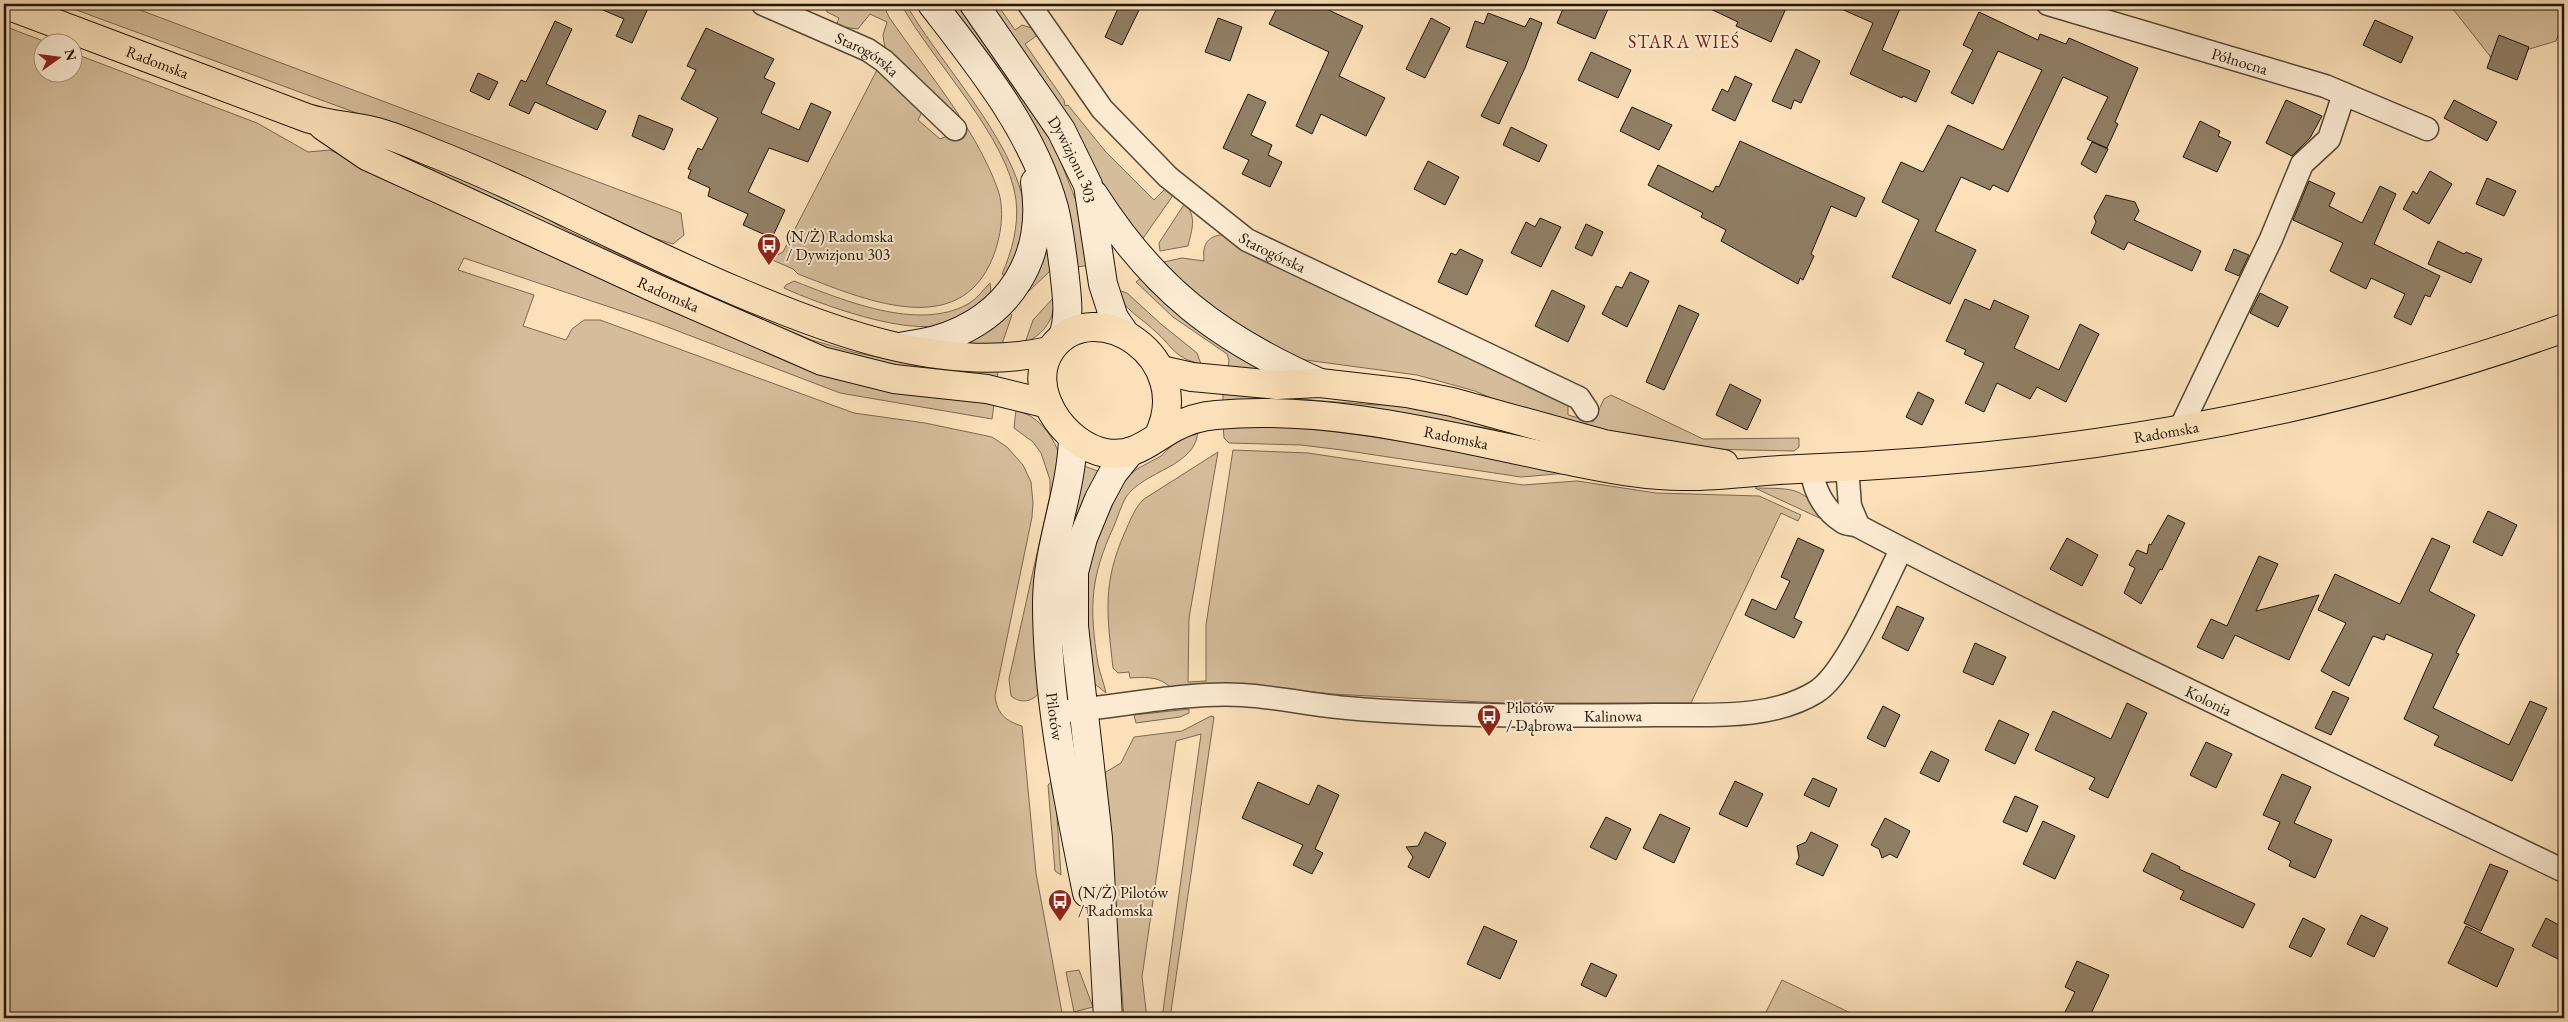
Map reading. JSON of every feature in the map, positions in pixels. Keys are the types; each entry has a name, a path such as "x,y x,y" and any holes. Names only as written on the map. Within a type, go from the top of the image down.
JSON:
{"main road":[{"name":"Radomska","path":"4,4 312,119 376,132 426,150 520,190 674,265 758,301 847,334 895,348 974,356 1024,357 1056,344"},
{"name":"Dywizjonu 303","path":"932,4 1008,108 1030,146 1044,177 1060,235 1068,313 1056,344"},
{"name":"Dywizjonu 303","path":"974,4 1061,130 1088,185 1103,284 1114,318 1125,334"},
{"name":"Radomska","path":"312,119 367,156 657,289 822,361 894,379 986,389 1048,404"},
{"path":"895,348 935,340 956,333 999,306 1018,283 1026,269 1036,233 1037,194 1030,146"},
{"path":"1088,185 1131,249 1169,291 1206,321 1266,358 1320,383"},
{"name":"Radomska","path":"1158,437 1176,426 1201,417 1274,414 1342,418 1484,442 1578,463 1685,477 1760,470 1847,467 1960,459 2038,451 2179,431 2270,413 2382,385 2564,328"},
{"path":"1089,329 1111,330 1125,334 1147,350 1161,370 1167,389 1168,405 1166,419 1158,437 1148,445 1130,452 1106,453 1089,448 1073,439 1060,425 1048,404 1043,382 1044,364 1056,344 1089,329"},
{"name":"Radomska","path":"1161,370 1192,377 1252,383 1320,383 1372,388 1425,397 1604,444 1760,470"},
{"name":"Pilotów","path":"1073,439 1072,468 1049,568 1047,603 1056,712 1067,790 1107,1005"},
{"name":"Pilotów","path":"1107,1005 1098,838 1074,626 1074,572 1083,538 1099,499 1113,473 1130,452"}],"street":[{"name":"Starogórska","path":"763,4 868,50 884,61 955,129"},
{"name":"Starogórska","path":"1029,4 1102,109 1168,177 1247,240 1579,398 1588,410"},
{"name":"Północna","path":"2048,4 2325,86 2427,129"},
{"path":"2179,431 2271,239 2302,164 2329,139 2344,94"},
{"path":"1847,467 1850,506 1858,525"},
{"name":"Kolonia","path":"1811,468 1813,483 1818,496 1830,512 1845,524 1858,525 1901,550 2564,871"},
{"name":"Kalinowa","path":"1056,712 1193,697 1241,695 1348,708 1498,716 1734,714 1774,708 1796,702 1818,691 1840,669 1901,550"}],"shaded area":[{"path":"60,4 124,4 681,213 684,235 673,244 654,238 526,180 411,133"},
{"path":"825,4 883,4 889,17 964,122 989,167 998,190 1001,206 1002,215 998,241 993,257 977,283 957,299 933,306 906,307 878,302 850,294 798,274 793,269 770,259 783,252 877,70 923,110 918,120 940,139 950,135 885,49 883,35 887,22 870,14 858,29 836,26 839,18 827,12"},
{"path":"901,4 906,4 980,112 1013,170 1023,199 1026,227 1022,247 1009,279 1002,274 1012,247 1016,229 1017,210 1010,176 999,151 984,125"},
{"path":"947,4 956,4 1055,147 1082,216 1092,265 1076,267"},
{"path":"987,4 997,4 1015,30 1022,25 1035,29 1039,34 1025,44 1064,100 1065,106 1068,105 1105,151 1154,200 1167,187 1174,194 1139,244 1116,210 1078,133"},
{"path":"2449,4 2564,4 2564,20 2556,41 2493,60"},
{"path":"4,26 32,37 32,82 82,82 82,56 257,123 308,152 330,150 825,375 892,393 994,404 992,419 840,393 657,323 464,258 458,270 534,295 523,326 566,340 572,329 584,320 600,320 854,413 925,423 992,437 1007,447 1023,465 1031,482 1032,517 995,696 1003,716 1011,722 1022,726 1036,873 1063,1018 4,1018"},
{"path":"371,145 377,145 516,201 570,232 812,340 853,352 916,365 998,370 997,380 916,371 800,341"},
{"path":"1185,203 1189,208 1192,218 1192,229 1188,246 1160,251 1159,243"},
{"path":"1226,235 1568,403 1568,415 1593,422 1604,399 1611,395 1703,439 1799,438 1799,447 1794,451 1702,449 1623,437 1524,412 1475,391 1417,375 1298,359 1204,308 1159,263 1182,258 1204,261 1206,244 1211,238"},
{"path":"1045,243 1048,245 1051,270 1027,293 1023,290"},
{"path":"1142,277 1263,369 1228,368 1229,360 1227,354 1173,317 1136,282"},
{"path":"794,281 857,304 904,314 927,315 948,312 971,302 990,283 992,300 944,324 928,327 908,326 840,310 784,288"},
{"path":"1115,289 1127,293 1197,353 1201,364 1192,362 1179,355 1155,331 1127,308"},
{"path":"1054,297 1051,319 1038,335 1025,343 1033,320"},
{"path":"1006,311 1012,315 1002,344 964,344"},
{"path":"1223,393 1375,405 1409,404 1642,462 1486,428 1379,411 1223,402"},
{"path":"1016,410 1030,416 1042,425 1058,451 1040,692 1034,698 1026,701 1015,699 1011,696 1009,679 1050,495 1050,480 1041,453 1033,442 1014,428"},
{"path":"1223,426 1275,427 1353,434 1500,457 1568,473 1521,477 1301,445 1229,443 1224,438"},
{"path":"1198,429 1196,442 1189,452 1169,467 1145,480 1126,497 1100,561 1094,593 1093,626 1098,664 1106,693 1095,684 1090,675 1083,595 1092,550 1126,478 1137,469 1161,456 1180,438"},
{"path":"1233,450 1308,453 1523,485 1577,481 1656,493 1759,496 1801,515 1798,521 1781,513 1691,703 1502,703 1332,694 1243,685 1172,689 1158,680 1130,678 1129,672 1118,673 1113,668 1108,599 1113,568 1131,519 1144,499 1218,452 1189,618 1188,682 1206,681 1206,625"},
{"path":"1084,466 1098,471 1070,532"},
{"path":"1755,488 1797,492 1812,502 1828,522"},
{"path":"1189,709 1189,713 1180,717 1136,723 1134,715"},
{"path":"1211,716 1214,717 1170,1018 1162,1018 1201,734 1176,741 1142,977 1147,1018 1124,1018 1112,867 1101,775 1121,763 1134,737 1182,731"},
{"path":"1052,781 1056,802 1061,875 1055,871 1048,785"},
{"path":"1079,970 1093,1007 1074,1012 1066,972"},
{"path":"1782,980 1861,1018 1763,1018"}],"building":[{"path":"589,4 650,4 632,43 616,36 624,19"},
{"path":"1120,4 1142,4 1122,45 1105,37"},
{"path":"1279,4 1308,4 1320,10 1322,7 1363,26 1339,76 1385,98 1366,136 1321,114 1312,134 1296,126 1329,52 1269,24"},
{"path":"1565,4 1596,4 1608,9 1595,39 1557,23"},
{"path":"1700,4 1788,4 1771,42 1736,26 1738,22"},
{"path":"1830,4 1902,4 1882,50 1930,71 1916,102 1903,96 1902,98 1850,74 1873,23"},
{"path":"1979,12 2038,40 2040,34 2066,44 2069,38 2138,68 2115,122 2118,124 2107,148 2087,139 2108,97 2063,77 2008,192 1993,185 1990,190 1961,177 1935,231 1976,250 1950,304 1892,277 1919,220 1882,202 1901,162 1923,172 1948,125 2003,150 2042,70 1998,51 1973,104 1951,93 1973,50 1963,45"},
{"path":"1488,13 1525,27 1530,18 1542,23 1525,68 1499,124 1481,116 1508,62 1466,47 1475,21 1484,24"},
{"path":"1218,18 1242,27 1230,61 1205,52"},
{"path":"1431,18 1450,28 1425,78 1406,69"},
{"path":"2375,20 2413,37 2401,63 2363,45"},
{"path":"555,21 572,29 546,84 606,111 597,130 535,102 529,114 509,105 521,80 526,82"},
{"path":"706,28 774,59 764,78 775,83 761,113 799,130 811,103 831,112 808,162 769,148 748,192 785,210 772,238 743,225 748,214 708,196 710,188 688,178 691,170 688,169 698,148 702,150 718,118 681,99 696,70 687,66"},
{"path":"2499,35 2529,47 2517,80 2487,68"},
{"path":"1796,49 1820,61 1801,103 1794,100 1791,109 1772,101"},
{"path":"1591,52 1631,70 1618,98 1578,80"},
{"path":"478,73 498,82 489,100 470,91"},
{"path":"1735,76 1752,84 1735,121 1712,110 1722,89 1728,92"},
{"path":"1248,94 1266,102 1251,135 1272,145 1268,155 1282,162 1270,187 1242,174 1249,160 1223,148"},
{"path":"2286,100 2322,116 2310,138 2292,156 2266,143"},
{"path":"2454,100 2497,122 2487,141 2444,118"},
{"path":"1632,107 1672,125 1659,150 1620,131"},
{"path":"639,115 673,129 664,150 632,136"},
{"path":"2200,121 2220,131 2218,136 2231,142 2217,172 2183,157"},
{"path":"1511,127 1547,145 1539,162 1503,145"},
{"path":"1740,141 1865,198 1856,217 1831,206 1811,254 1814,256 1803,280 1800,278 1798,284 1721,241 1726,230 1701,217 1703,213 1648,185 1658,165 1713,192 1716,186 1719,187"},
{"path":"2092,142 2108,149 2096,173 2081,164"},
{"path":"1428,161 1459,177 1445,205 1414,189"},
{"path":"2430,171 2452,184 2429,224 2403,209 2413,191 2417,194"},
{"path":"2487,178 2516,191 2504,216 2476,204"},
{"path":"2309,181 2335,193 2329,206 2362,223 2380,186 2396,194 2374,244 2440,276 2430,297 2425,295 2411,325 2394,317 2405,294 2371,278 2366,289 2330,271 2343,243 2293,220"},
{"path":"2106,195 2135,202 2139,211 2134,220 2201,251 2192,271 2128,242 2124,250 2091,233 2096,222 2094,217"},
{"path":"1540,218 1561,227 1541,267 1511,253 1526,222 1535,227"},
{"path":"1586,224 1603,232 1592,256 1575,248"},
{"path":"2438,241 2464,254 2466,252 2482,259 2471,283 2428,264"},
{"path":"1460,249 1483,260 1467,295 1438,282 1451,253 1456,255"},
{"path":"2234,249 2249,255 2239,276 2225,270"},
{"path":"1630,272 1649,281 1627,327 1602,314 1616,286 1622,288"},
{"path":"1552,290 1585,306 1568,342 1535,326"},
{"path":"2260,293 2288,307 2278,327 2250,313"},
{"path":"1965,299 1990,310 1994,300 2029,316 2014,348 2059,370 2080,324 2099,334 2066,402 2037,387 2030,399 1997,383 1984,412 1965,403 1984,363 1964,354 1966,350 1946,341"},
{"path":"1679,305 1699,314 1664,390 1646,382"},
{"path":"1730,384 1761,400 1747,430 1716,415"},
{"path":"1918,392 1934,400 1922,425 1906,417"},
{"path":"2488,511 2517,525 2502,556 2473,542"},
{"path":"2168,515 2185,523 2162,570 2160,569 2141,604 2124,593 2135,568 2129,565 2137,550 2147,554 2149,544 2151,545"},
{"path":"1798,538 1824,550 1794,618 1802,622 1794,638 1745,615 1752,599 1776,610 1790,581 1781,577"},
{"path":"2067,538 2098,555 2082,586 2050,569"},
{"path":"2432,538 2450,546 2429,591 2475,615 2456,653 2459,654 2433,708 2509,745 2530,701 2547,708 2512,781 2434,745 2439,736 2404,719 2433,654 2386,634 2384,640 2373,636 2349,686 2321,671 2346,623 2318,610 2335,574 2400,604"},
{"path":"2259,556 2278,564 2256,611 2319,595 2289,660 2235,635 2223,659 2197,647 2211,619 2227,626"},
{"path":"1897,606 1924,618 1908,651 1882,638"},
{"path":"1975,643 2006,657 1993,685 1963,672"},
{"path":"2333,691 2349,698 2331,735 2315,728"},
{"path":"2127,703 2147,713 2108,798 2089,789 2095,778 2035,750 2053,711 2111,739"},
{"path":"1883,706 1900,715 1885,747 1867,738"},
{"path":"1999,720 2029,734 2015,764 1985,750"},
{"path":"2206,742 2232,754 2216,788 2190,775"},
{"path":"1931,751 1949,760 1939,782 1920,773"},
{"path":"2282,774 2311,787 2294,823 2332,840 2315,878 2289,866 2291,861 2268,849 2280,822 2263,815"},
{"path":"1813,778 1837,789 1829,807 1804,795"},
{"path":"1735,781 1763,794 1747,827 1719,814"},
{"path":"1258,782 1309,805 1318,785 1339,795 1315,849 1323,853 1312,874 1293,865 1303,845 1242,818"},
{"path":"2015,796 2038,806 2027,832 2003,822"},
{"path":"1660,814 1690,828 1674,863 1643,848"},
{"path":"1606,817 1631,829 1616,860 1590,847"},
{"path":"1885,818 1910,831 1897,858 1890,854 1882,858 1879,849 1871,845"},
{"path":"2043,821 2075,836 2055,879 2023,864"},
{"path":"1425,832 1446,843 1429,878 1408,867 1413,857 1406,847 1418,846"},
{"path":"1811,832 1838,845 1823,876 1796,864 1799,857 1797,846 1806,842"},
{"path":"2152,853 2180,867 2179,869 2255,904 2243,928 2180,899 2184,891 2143,871"},
{"path":"2490,864 2508,871 2481,931 2464,923"},
{"path":"2361,915 2388,928 2374,957 2347,944"},
{"path":"2303,918 2325,929 2311,957 2289,947"},
{"path":"2546,918 2564,928 2564,962 2532,946"},
{"path":"1484,926 1517,941 1500,979 1467,964"},
{"path":"2466,926 2514,949 2497,987 2448,963"},
{"path":"2077,961 2109,975 2089,1018 2062,1018 2075,992 2065,987"},
{"path":"1591,963 1617,975 1606,997 1581,985"}],"place":[{"name":"(N/Ż) Radomska / Dywizjonu 303","path":"769,266"},
{"name":"Pilotów / Dąbrowa","path":"1489,737"},
{"name":"(N/Ż) Pilotów / Radomska","path":"1060,922"}],"district":[{"name":"STARA WIEŚ","path":"1684,42"}]}
